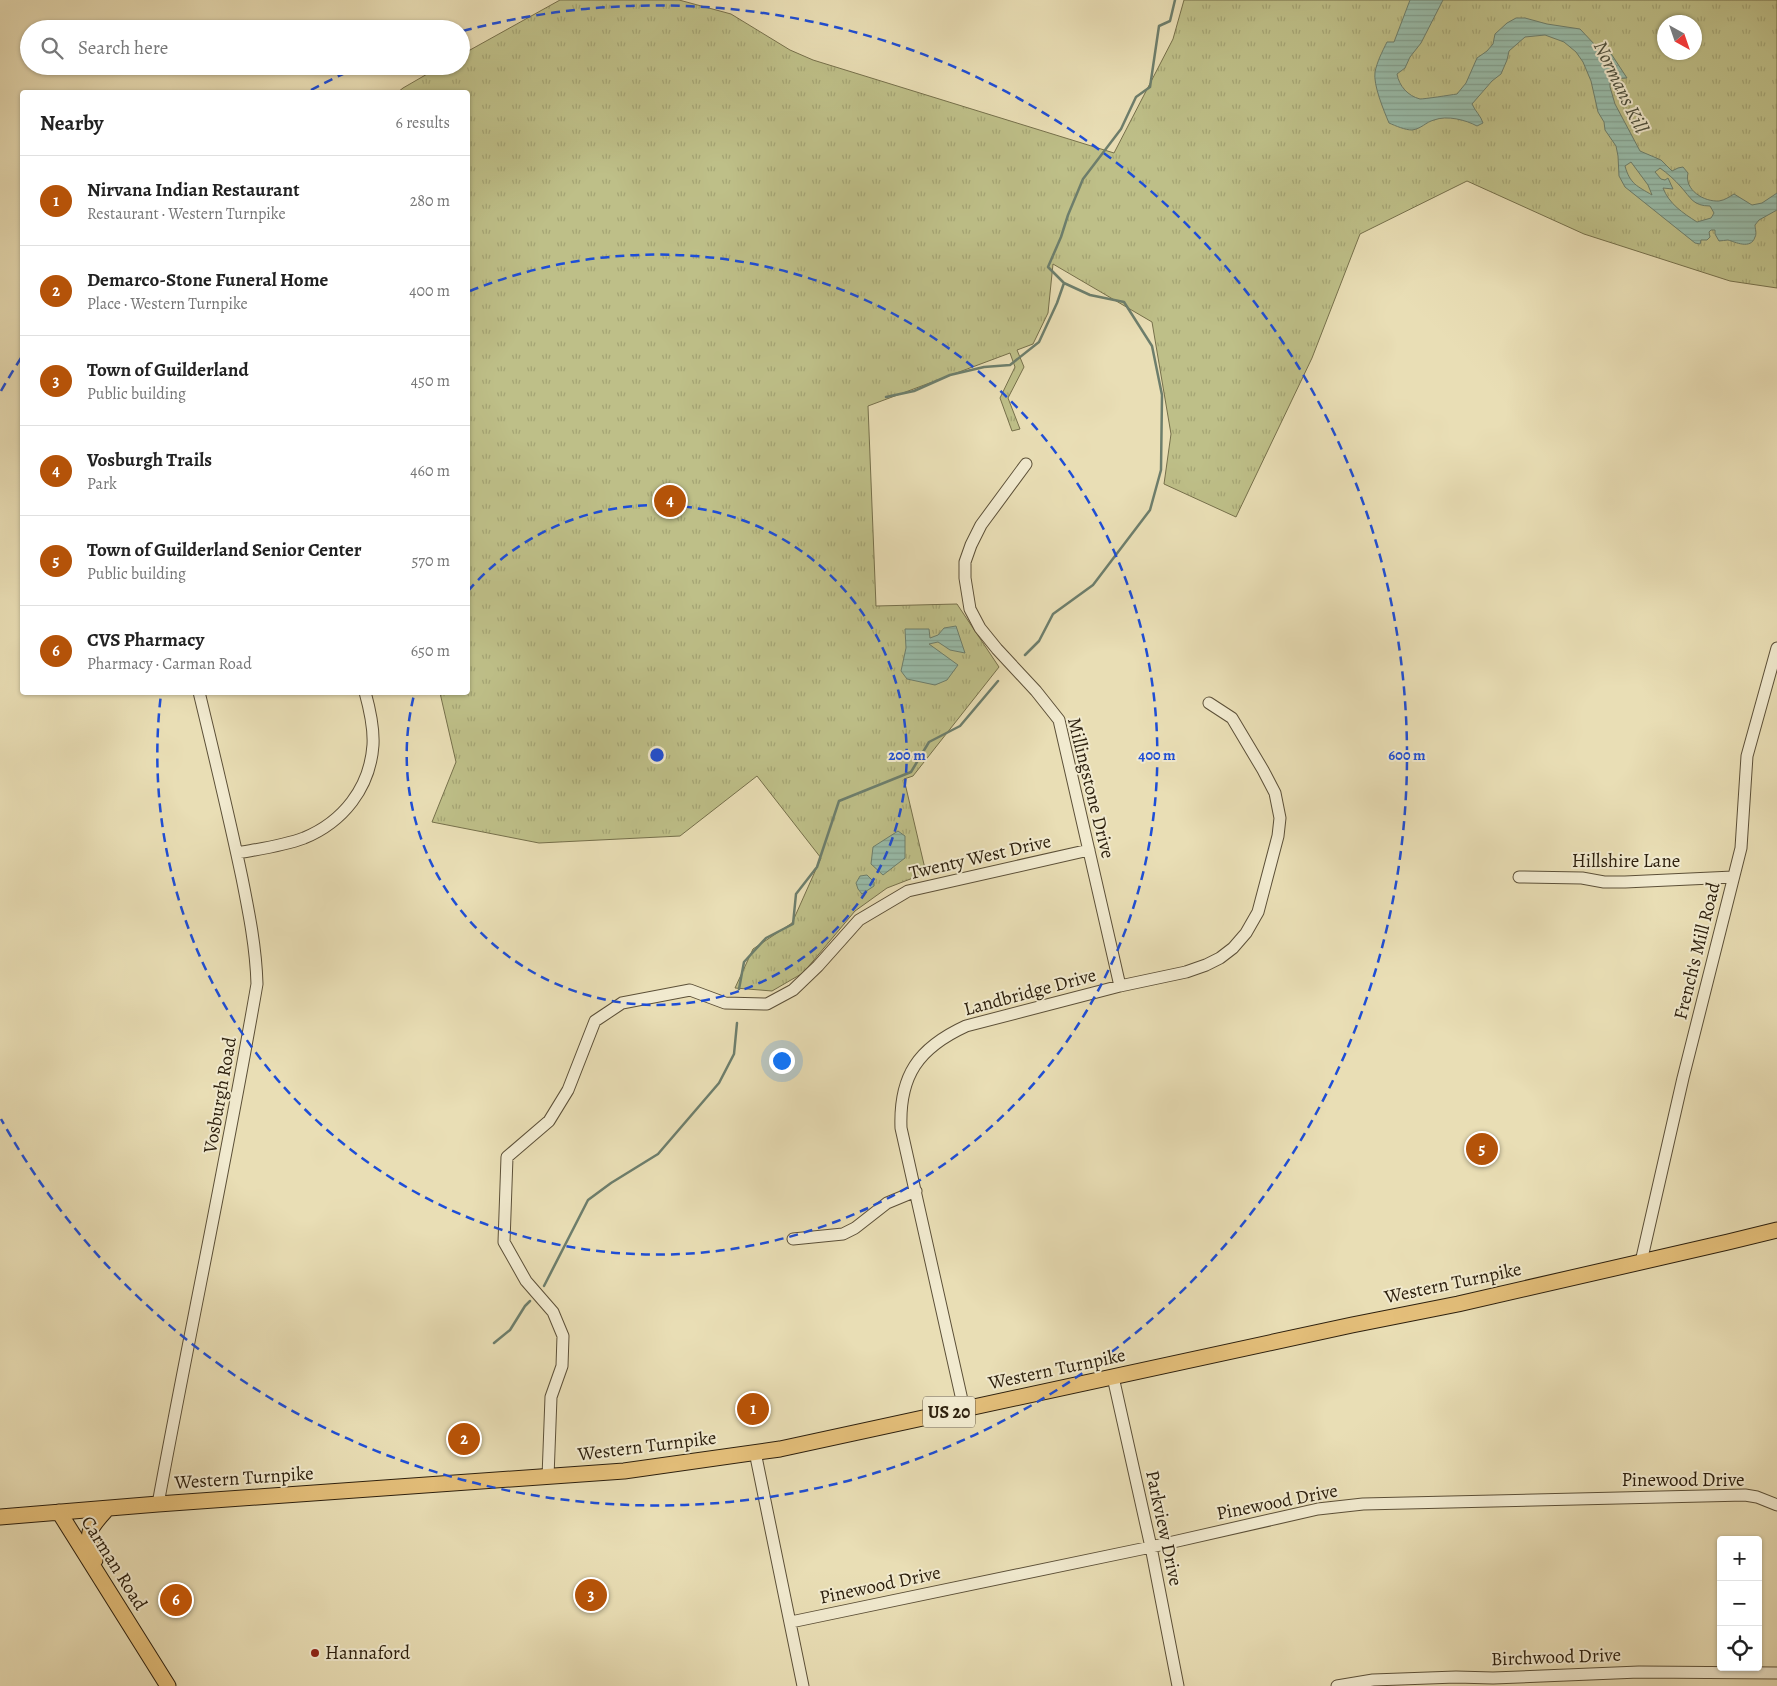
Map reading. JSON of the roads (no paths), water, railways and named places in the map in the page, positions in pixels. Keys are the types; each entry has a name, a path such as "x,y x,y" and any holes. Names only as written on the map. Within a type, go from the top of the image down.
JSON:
{"main road":[{"name":"Western Turnpike","path":"158,1504 624,1471 790,1447 1458,1304 1777,1230"},
{"name":"US 20","path":"0,1517 158,1504"},
{"path":"103,1582 88,1537 94,1523 107,1509"},
{"name":"Carman Road","path":"59,1512 168,1686"}],"street":[{"name":"Millingstone Drive","path":"1026,464 981,526 971,544 965,562 965,578 970,609 985,635 1036,691 1059,720 1120,986"},
{"name":"French's Mill Road","path":"1641,1262 1685,1069 1741,848 1747,756 1777,648"},
{"name":"Vosburgh Road","path":"158,1504 187,1346 224,1171 257,984 251,924 237,853 200,695"},
{"path":"237,853 271,847 304,838 345,812 355,798 368,772 373,746 372,716 366,695"},
{"name":"Landbridge Drive","path":"964,1409 901,1128 900,1110 904,1090 919,1058 951,1033 966,1026 1120,986 1186,972 1206,965 1233,948 1246,933 1258,912 1278,836 1280,818 1275,793 1264,770 1232,718 1209,703"},
{"name":"Twenty West Drive","path":"548,1477 551,1397 562,1366 563,1336 553,1312 526,1281 504,1242 507,1157 549,1121 568,1090 595,1021 622,1004 690,990 725,1003 766,1004 793,990 818,966 859,920 908,891 1089,850"},
{"name":"Hillshire Lane","path":"1518,877 1582,878 1604,882 1625,882 1733,877"},
{"path":"793,1239 843,1234 855,1228 887,1203 916,1191"},
{"name":"Parkview Drive","path":"1113,1377 1151,1547 1178,1686"},
{"path":"755,1452 804,1686"},
{"name":"Pinewood Drive","path":"791,1622 1151,1547 1318,1509 1363,1504 1745,1495 1777,1505"},
{"name":"Birchwood Drive","path":"1337,1686 1373,1680 1456,1677 1493,1678 1639,1672 1777,1673"}],"waterway":[{"path":"886,397 914,391 950,375 984,367 1010,365 1039,342 1064,283 1048,267 1068,215 1083,179 1121,129 1136,97 1150,87 1159,26 1170,21 1175,0"},
{"path":"1025,655 1039,641 1053,614 1093,585 1150,510 1161,470 1162,395 1152,346 1124,302 1090,295 1064,283"},
{"path":"739,989 744,962 766,938 793,924 796,894 817,867 839,801 911,772 929,742 960,726 998,681"},
{"path":"544,1286 588,1200 611,1183 658,1154 719,1083 734,1054 737,1023"},
{"path":"494,1343 510,1330 530,1301"}],"place":[{"name":"Vosburgh Trails","path":"670,501"},
{"name":"Town of Guilderland Senior Center","path":"1482,1149"},
{"name":"Nirvana Indian Restaurant","path":"753,1409"},
{"name":"Demarco-Stone Funeral Home","path":"464,1439"},
{"name":"Town of Guilderland","path":"591,1595"},
{"name":"CVS Pharmacy","path":"176,1600"},
{"name":"Hannaford","path":"315,1653"}],"water label":[{"name":"Normans Kill","path":"1621,87"}]}
